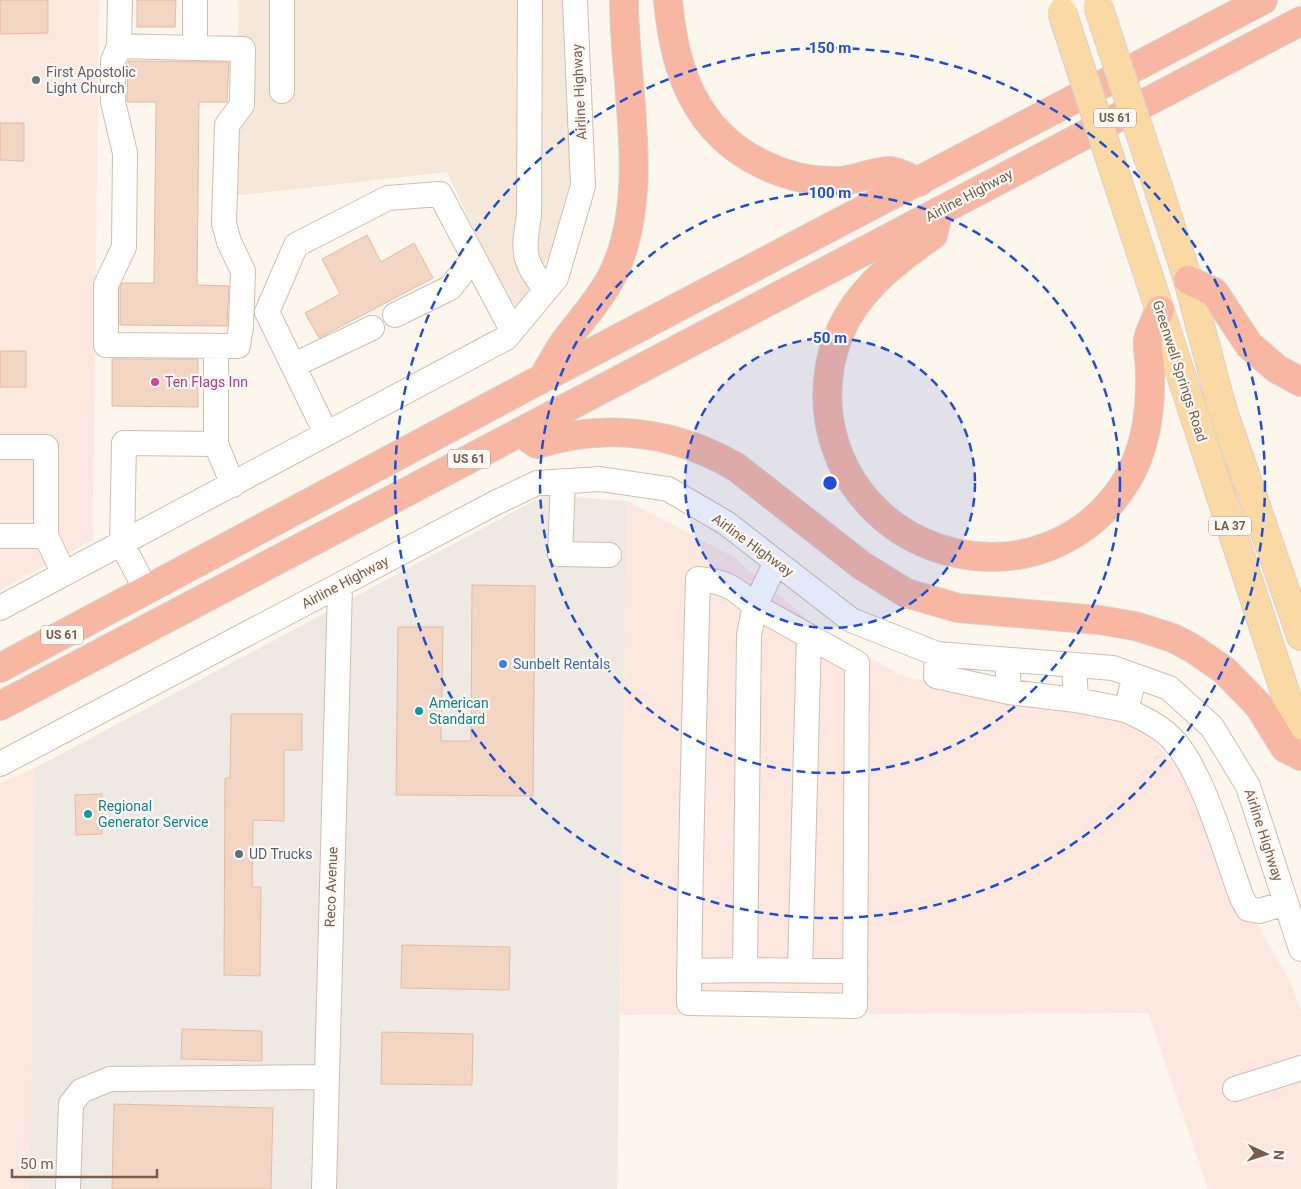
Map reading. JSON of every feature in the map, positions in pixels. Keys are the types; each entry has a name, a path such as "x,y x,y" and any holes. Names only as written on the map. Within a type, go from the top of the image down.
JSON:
{"highway":[{"path":"543,378 568,336 587,316 614,272 628,227 634,184 624,0"},
{"path":"668,0 670,24 681,72 705,120 733,148 777,172 799,178 838,181 891,171 919,182"},
{"name":"US 61","path":"0,668 543,378 1263,0"},
{"name":"Airline Highway","path":"0,706 766,304 939,211 1298,26"},
{"path":"939,211 933,235 898,260 875,283 847,319 836,344 827,387 831,429 846,471 860,494 879,513 898,530 918,541 960,554 1004,557 1038,550 1064,540 1102,512 1127,480 1136,463 1143,442 1150,406 1148,340 1160,310"},
{"path":"1188,280 1214,292 1249,345 1277,369 1301,382"},
{"path":"520,432 537,444 578,434 616,431 667,438 693,446 717,456 744,473 861,565 906,593 958,608 1099,620 1135,626 1173,638 1192,648 1224,670 1259,706 1285,748 1301,756"}],"main road":[{"name":"Greenwell Springs Road","path":"1097,3 1188,280 1222,408 1301,636"},
{"name":"Greenwell Springs Road","path":"1060,6 1301,742"}],"street":[{"path":"119,46 243,49 242,105 227,124 224,223 229,242 243,272 242,326 238,346 106,345 106,285 124,247 125,153 113,102 113,61 119,46 120,0"},
{"path":"195,0 195,48"},
{"path":"282,0 282,91"},
{"path":"530,0 529,215 524,247 531,272 546,290"},
{"name":"Airline Highway","path":"0,608 506,338 556,278 583,186 575,0"},
{"path":"326,433 267,312 296,245 388,198 440,194 512,330"},
{"path":"395,315 450,288 474,259"},
{"path":"294,365 372,328"},
{"path":"216,346 216,444 233,485"},
{"path":"146,590 122,544 124,443 216,444"},
{"path":"0,447 46,447 46,536 64,574"},
{"name":"Airline Highway","path":"0,764 495,503 537,483 600,479 668,489 726,523 851,620 937,654 1113,668 1169,688 1212,727 1248,786 1301,949"},
{"path":"563,481 560,554 609,555"},
{"path":"0,536 46,536"},
{"path":"745,970 749,635 755,606 776,562"},
{"path":"698,579 714,580 733,587 755,606 809,636 857,663 855,1006 689,1003 698,579"},
{"name":"Reco Avenue","path":"324,1189 340,585"},
{"path":"800,970 809,636"},
{"path":"937,654 936,676 1009,692 1076,700 1126,710 1148,720 1175,741 1197,776 1242,898 1248,909 1259,911 1286,903"},
{"path":"1007,660 1009,692"},
{"path":"1074,665 1076,700"},
{"path":"1126,710 1135,676"},
{"path":"689,971 855,971"},
{"path":"1235,1089 1301,1068"},
{"path":"68,1189 72,1104 81,1091 110,1078 326,1077"}],"shaded area":[{"path":"0,0 99,0 93,540 0,590"},
{"path":"239,0 569,0 573,176 551,252 514,315 447,172 234,196"},
{"path":"545,495 627,501 617,1189 30,1189 35,768"},
{"path":"627,501 732,556 820,630 907,678 1126,710 1206,800 1248,909 1290,981 1301,1011 1301,1189 1208,1189 1148,1013 620,1015"},
{"path":"48,762 37,1189 0,1189 0,783"}],"building":[{"path":"0,0 48,0 48,33 0,34"},
{"path":"137,0 176,0 175,27 137,27"},
{"path":"128,61 229,62 227,102 199,102 197,285 229,286 227,326 120,325 120,288 122,283 154,283 156,102 127,102"},
{"path":"0,123 24,123 24,161 0,160"},
{"path":"367,235 381,262 414,243 433,278 319,338 305,313 340,294 322,259"},
{"path":"0,351 26,351 26,387 0,387"},
{"name":"Ten Flags Inn","path":"112,359 198,359 198,407 112,406"},
{"name":"Sunbelt Rentals","path":"472,585 535,586 533,796 396,795 398,627 443,627 441,741 471,741"},
{"name":"UD Trucks","path":"231,714 302,714 302,750 284,750 284,821 253,820 252,887 261,887 260,976 224,975 225,778 230,778"},
{"name":"Regional Generator Service","path":"102,794 102,834 76,835 75,795"},
{"path":"402,945 510,947 509,990 401,988"},
{"path":"182,1029 262,1031 262,1061 181,1059"},
{"path":"382,1032 473,1034 472,1085 381,1084"},
{"path":"114,1104 273,1108 271,1189 112,1189"}],"place":[{"name":"First Apostolic Light Church","path":"36,80"},
{"name":"Ten Flags Inn","path":"155,382"},
{"name":"Sunbelt Rentals","path":"503,664"},
{"name":"American Standard","path":"419,711"},
{"name":"Regional Generator Service","path":"88,814"},
{"name":"UD Trucks","path":"239,854"}]}
